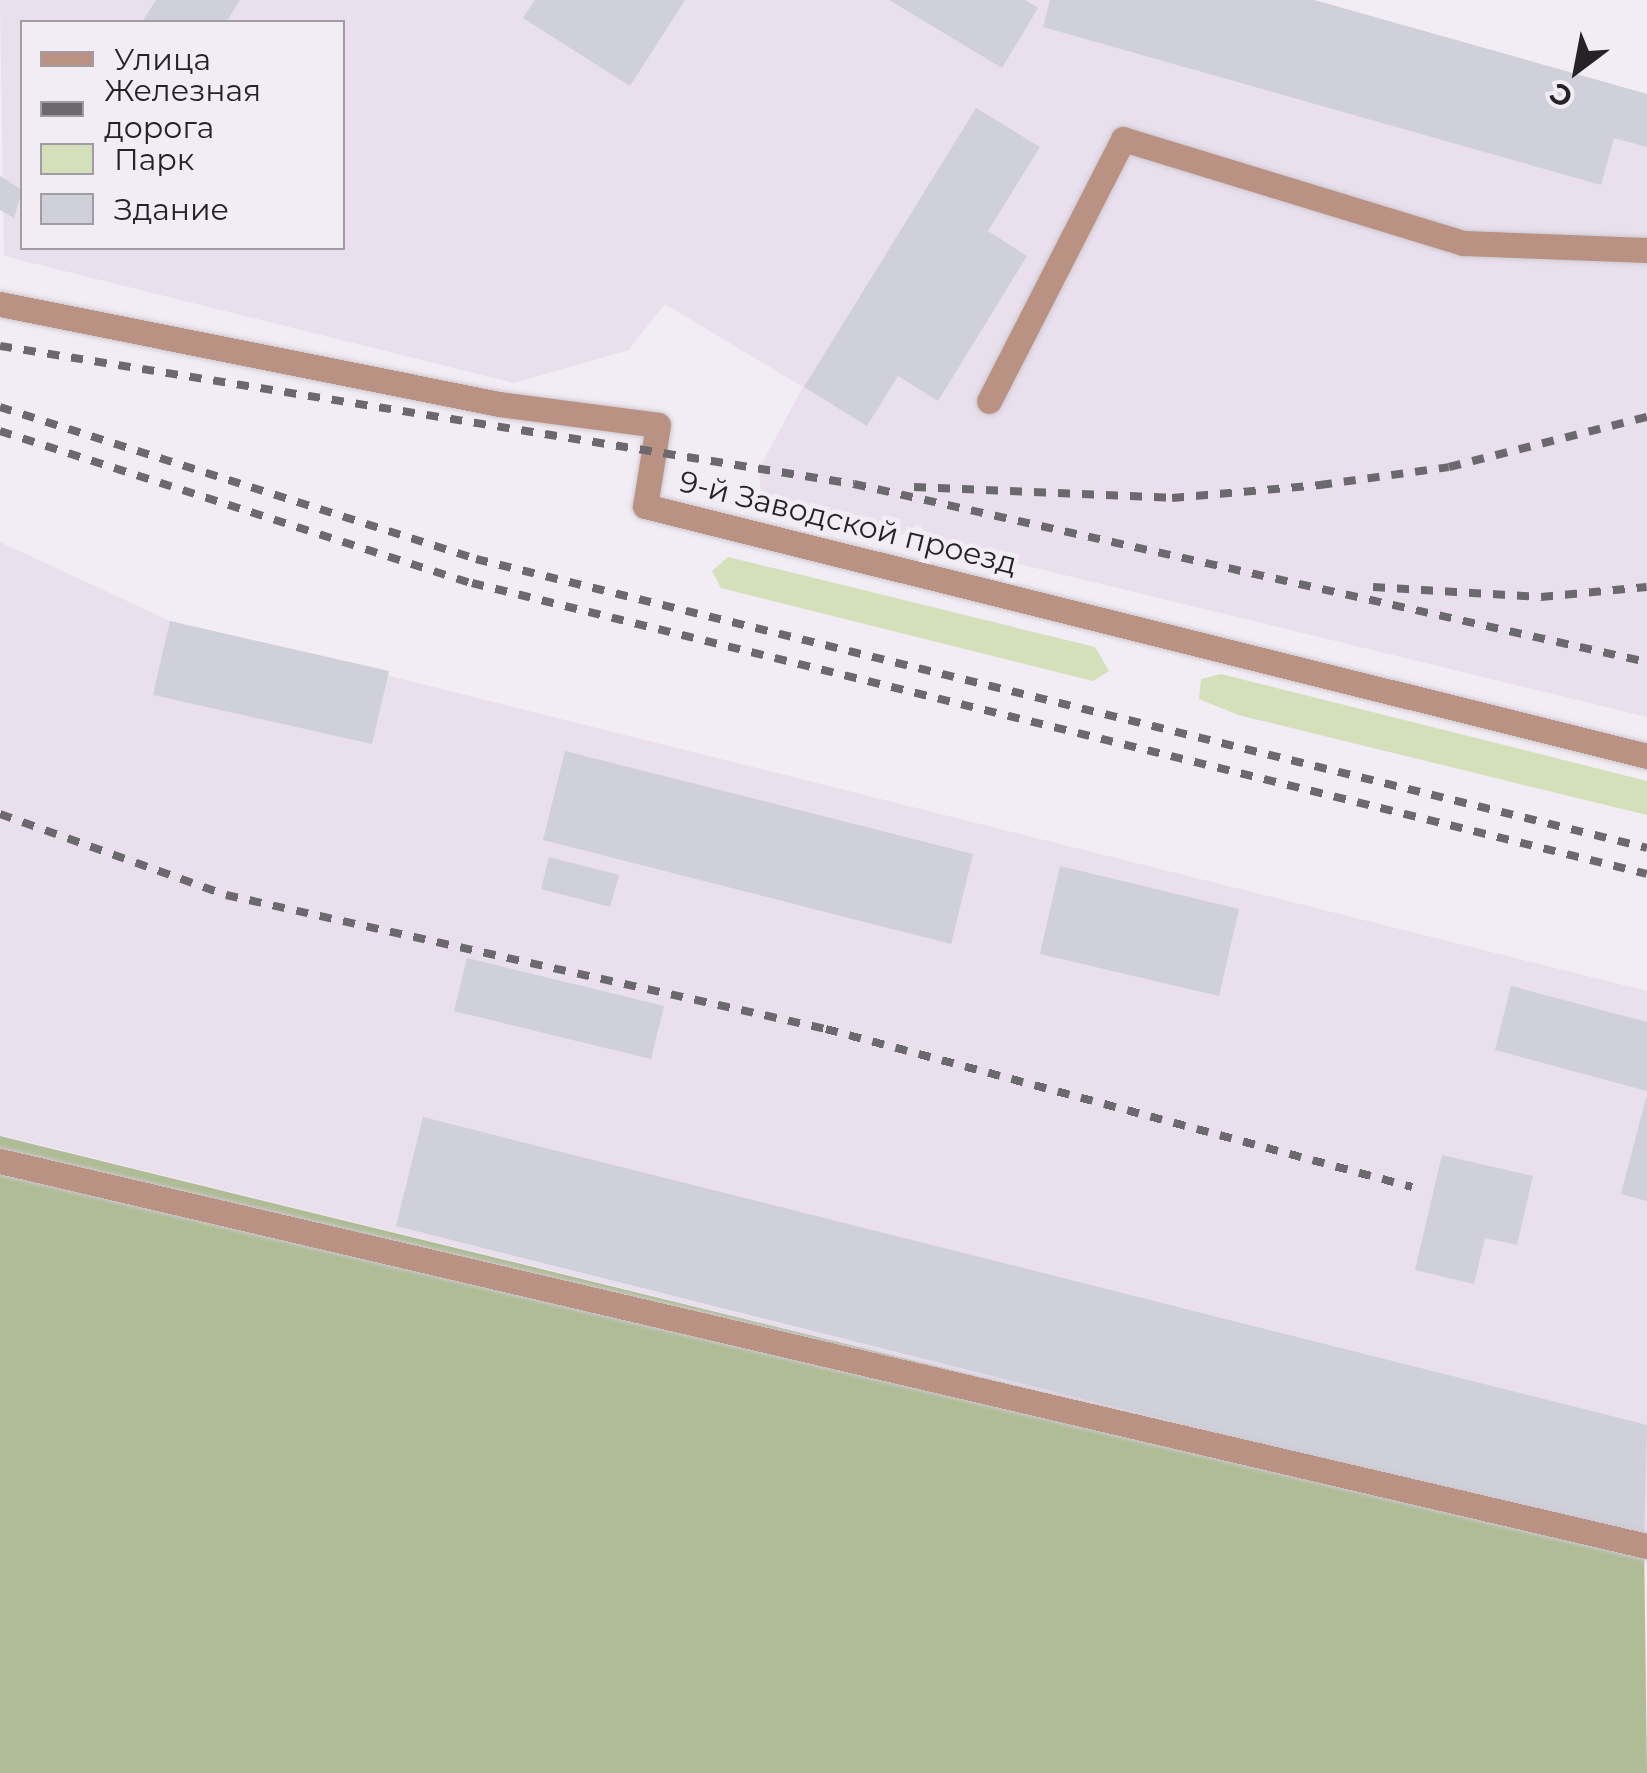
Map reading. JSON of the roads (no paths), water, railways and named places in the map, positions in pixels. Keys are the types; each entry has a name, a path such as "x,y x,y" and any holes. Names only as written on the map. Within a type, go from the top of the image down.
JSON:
{"lane":[{"path":"989,401 1123,139 1463,243 1647,250"},
{"name":"9-й Заводской проезд","path":"0,304 500,404 658,425 646,506 1647,756"},
{"path":"0,1160 1647,1546"}],"railway":[{"path":"0,346 854,484 1647,662"},
{"path":"0,407 476,559 1647,848"},
{"path":"914,487 1172,498 1320,485 1449,467 1647,417"},
{"path":"0,431 472,583 1647,874"},
{"path":"1373,587 1541,597 1647,587"},
{"path":"0,814 226,895 826,1029 1412,1187"}]}
